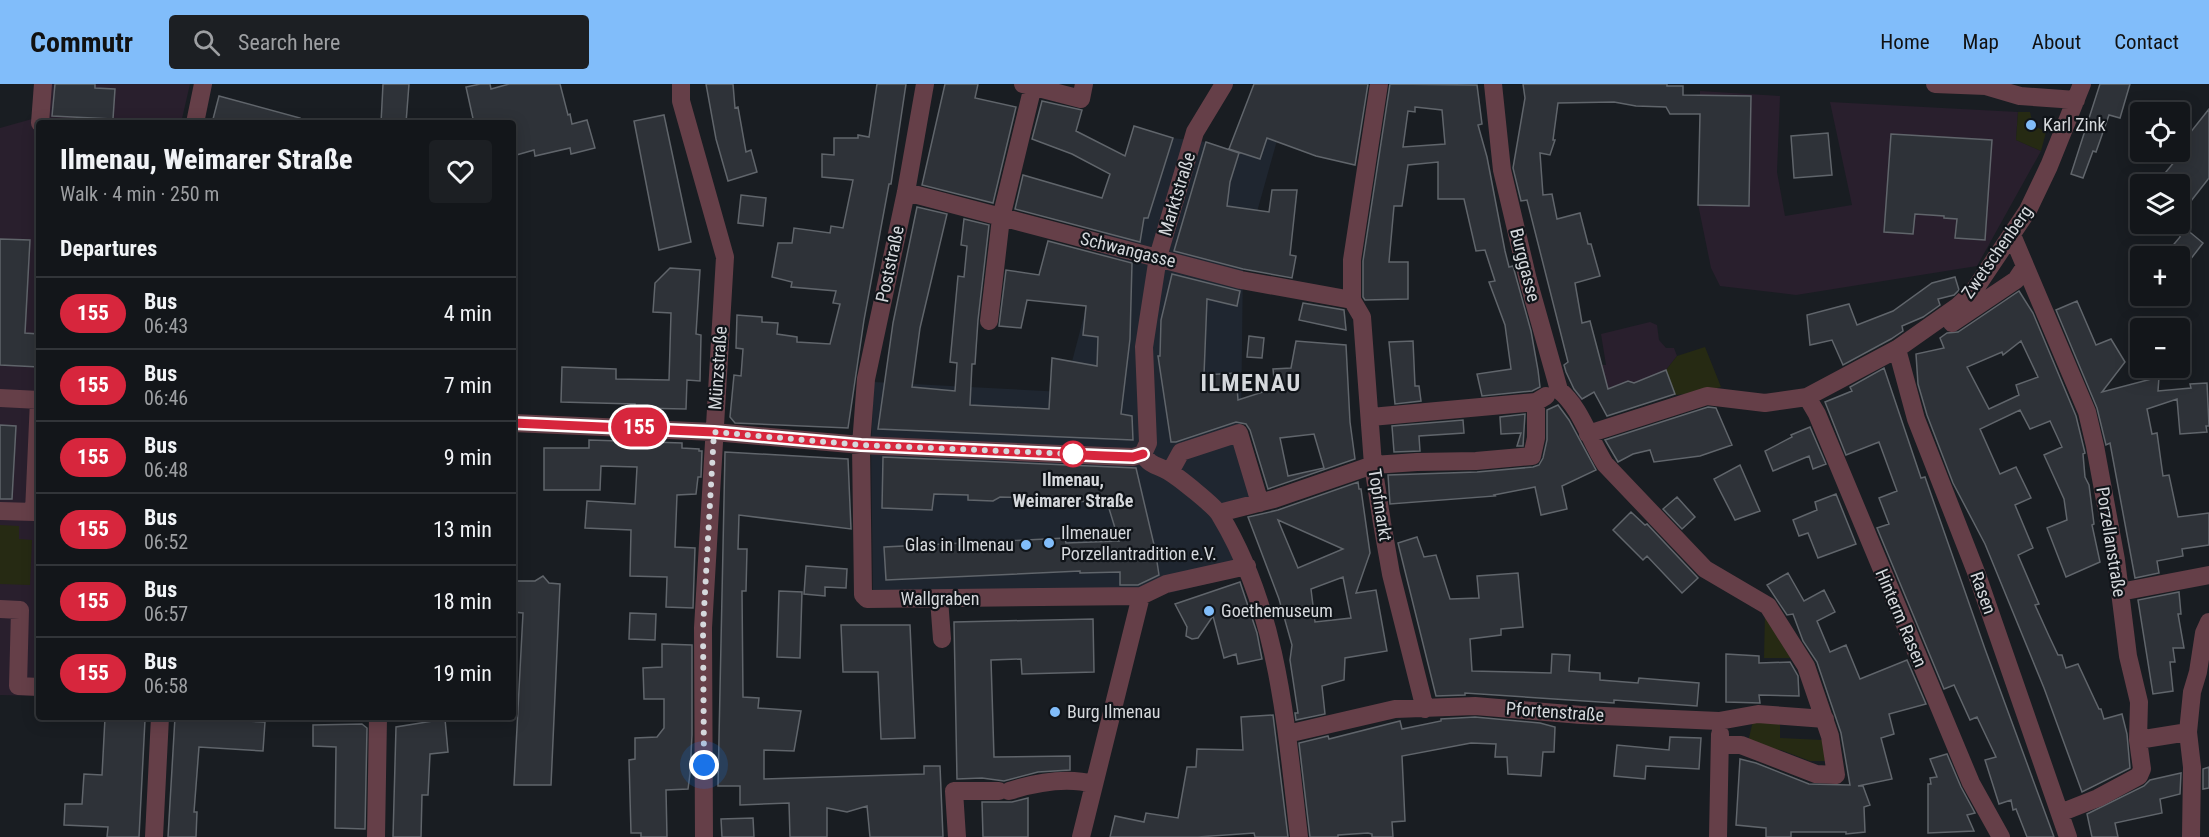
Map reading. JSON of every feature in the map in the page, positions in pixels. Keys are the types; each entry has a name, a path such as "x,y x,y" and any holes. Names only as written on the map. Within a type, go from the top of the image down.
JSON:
{"street":[{"path":"40,120 42,84"},
{"path":"196,120 203,84"},
{"name":"Münzstraße","path":"681,84 681,101 725,256 703,628 704,837"},
{"name":"Poststraße","path":"861,445 867,378 906,192 925,84"},
{"path":"989,321 1001,218 1027,85 1081,99 1084,84"},
{"name":"Marktstraße","path":"1143,454 1148,443 1144,347 1158,257 1195,132 1224,84"},
{"path":"1352,300 1352,260 1378,84"},
{"name":"Burggasse","path":"1493,84 1502,170 1528,280 1559,390 1571,400 1588,434"},
{"path":"1935,84 1986,86 2020,96 2079,92"},
{"name":"Zwetschenberg","path":"1588,434 1707,396 1765,403 1807,397 1897,349 1958,306 1973,292 2028,210 2079,92"},
{"name":"Schwangasse","path":"906,192 1241,280 1352,300"},
{"name":"Porzellanstraße","path":"2012,235 2024,268 2087,412 2096,446 2116,560 2128,656 2139,702 2138,741 2142,769 2139,776 2098,798 2060,813"},
{"path":"1897,349 1925,341 2016,280 2024,268"},
{"name":"Topfmarkt","path":"1352,300 1362,317 1373,465 1390,574 1425,709"},
{"name":"Rasen","path":"1897,349 1916,419 1976,572 2068,837"},
{"path":"1371,417 1536,402 1559,390"},
{"name":"Hinterm Rasen","path":"1807,397 1817,414 1971,783 2001,837"},
{"path":"0,398 36,400"},
{"path":"1219,513 1260,503 1373,465 1476,461 1532,456 1536,438 1536,402"},
{"path":"516,423 714,432 861,445 1133,457 1143,454 1149,464 1170,472 1219,513 1246,566 1265,614 1275,663 1287,735 1299,837"},
{"path":"1170,472 1181,452 1239,434 1260,503"},
{"path":"1588,434 1605,464 1705,569 1768,606 1806,666 1830,736 1836,775 1816,774 1741,745 1720,746"},
{"name":"Wallgraben","path":"861,445 863,595 867,599 1141,596 1166,584 1246,566"},
{"path":"0,511 34,512 36,467"},
{"path":"2120,592 2209,575"},
{"path":"1081,837 1141,596"},
{"path":"939,599 942,639"},
{"path":"0,609 20,610 18,686 36,687"},
{"path":"2191,837 2192,767 2188,732 2192,692 2198,672 2204,633 2209,622"},
{"name":"Pfortenstraße","path":"1287,735 1395,709 1475,706 1581,716 1719,721 1758,714 1825,719"},
{"path":"154,837 160,720"},
{"path":"376,837 378,720"},
{"path":"1718,837 1719,721"},
{"path":"2138,741 2188,732"},
{"path":"957,837 954,791 1004,791 1033,783 1084,782 1094,784"}],"shaded area":[{"path":"34,84 190,84 182,120 36,120 36,696 0,695 0,128 32,119"},
{"path":"1254,84 1296,84 1276,144 1243,262 1241,429 1267,505 1232,517 1252,573 1169,593 1165,580 1138,591 873,593 871,446 874,382 1064,392 1134,126 1173,138 1206,142 1230,149"},
{"path":"1700,91 1780,96 1777,172 1785,216 1852,205 1830,102 2018,112 2016,140 2041,151 1977,266 1796,295 1720,286 1711,268 1698,204"},
{"path":"1650,322 1657,325 1659,340 1666,348 1674,348 1677,356 1666,370 1634,383 1628,381 1596,395 1594,393 1580,401 1564,364 1598,351 1602,365 1606,365 1601,334"}],"green space":[{"path":"2018,112 2030,112 2033,125 2046,132 2041,151 2016,140"},
{"path":"1705,347 1721,387 1675,395 1666,370 1677,356"},
{"path":"0,525 19,526 19,539 32,540 30,585 0,584"},
{"path":"1765,614 1796,658 1764,658"},
{"path":"1753,721 1780,724 1780,738 1822,740 1829,761 1810,761 1781,750 1765,749 1748,742"}],"building":[{"path":"55,84 95,84 95,88 115,89 113,119 52,116"},
{"path":"383,84 409,84 406,120 381,120"},
{"path":"490,84 491,89 509,84 560,84 572,124 587,120 595,148 571,154 570,148 535,156 534,150 516,155 516,120 473,120 466,87"},
{"path":"706,84 733,84 735,108 738,107 746,152 751,150 757,172 728,181 716,139"},
{"path":"877,84 906,84 891,184 889,184 864,320 848,428 735,423 730,417 734,375 741,376 743,349 736,348 737,315 762,317 762,322 778,323 777,334 797,337 797,342 830,344 840,304 833,303 836,291 791,287 792,282 772,277 778,243 792,243 794,228 830,233 831,226 843,228 853,180 822,177 822,154 834,155 834,138 858,138 858,135 869,137"},
{"path":"945,84 978,84 975,98 1016,107 993,203 922,185"},
{"path":"1254,84 1368,84 1355,165 1316,156 1267,138 1260,159 1229,149"},
{"path":"1390,84 1477,85 1482,124 1478,125 1487,157 1509,267 1513,266 1531,331 1540,387 1532,391 1482,396 1477,374 1511,369 1505,325 1489,282 1495,281 1485,250 1476,251 1464,199 1438,199 1438,162 1408,165 1402,206 1394,206 1389,262 1408,262 1408,299 1365,300 1363,297 1363,261","holes":["1415,107 1442,110 1445,144 1403,147 1408,111 1415,112"]},
{"path":"1523,84 1667,84 1667,86 1683,86 1683,95 1751,96 1749,206 1698,205 1700,114 1670,114 1666,107 1636,106 1614,102 1558,103 1553,140 1555,140 1550,155 1540,153 1543,195 1552,194 1557,219 1580,213 1588,244 1591,244 1600,276 1575,283 1582,323 1590,321 1608,389 1628,381 1634,383 1666,370 1675,394 1607,416 1594,392 1582,399 1574,389 1564,365 1568,362 1527,200 1521,201 1513,168 1525,98"},
{"path":"2100,84 2130,84 2120,118 2109,115 2096,152 2093,151 2083,178 2071,174"},
{"path":"219,96 300,118 300,120 213,120"},
{"path":"1042,101 1082,110 1076,131 1125,156 1134,126 1173,138 1148,218 1144,218 1140,242 1015,209 1023,175 1102,198 1110,174 1072,154 1032,139"},
{"path":"2209,109 2209,178 2190,202 2190,174 2164,174 2174,162 2190,162 2190,133"},
{"path":"664,115 691,242 659,250 634,121"},
{"path":"1828,133 1832,175 1794,178 1791,136"},
{"path":"1891,134 1992,140 1985,240 1955,238 1957,219 1944,218 1944,216 1915,214 1913,234 1884,232"},
{"path":"1206,142 1239,153 1230,182 1227,206 1269,212 1272,190 1297,190 1290,255 1296,256 1292,278 1243,269 1174,251"},
{"path":"741,195 766,198 763,226 738,223"},
{"path":"917,207 947,214 920,328 912,387 955,391 957,363 950,362 958,276 964,277 967,246 961,245 964,219 989,225 975,364 972,364 970,405 1049,409 1052,358 1097,366 1098,337 1083,335 1086,306 1027,300 1021,328 999,326 1006,270 1039,275 1048,241 1132,263 1130,339 1121,414 1132,416 1133,440 878,429 893,323"},
{"path":"2190,232 2203,243 2190,260 2190,246 2172,246 2180,234"},
{"path":"0,239 30,240 25,333 36,334 36,367 0,365"},
{"path":"670,268 700,270 696,334 701,335 700,381 687,380 686,409 635,408 635,404 561,402 562,367 616,369 616,379 669,380 671,313 653,312 655,283"},
{"path":"1172,274 1240,291 1237,306 1207,299 1204,375 1236,373 1238,400 1275,388 1273,369 1291,368 1296,341 1346,345 1350,422 1355,459 1268,489 1250,430 1246,424 1236,422 1171,442 1158,356 1160,356 1161,320","holes":["1314,434 1324,468 1288,476 1280,438"]},
{"path":"1955,277 1959,290 1954,295 1938,299 1940,305 1923,317 1902,326 1903,331 1843,365 1832,340 1810,345 1807,315 1849,304 1857,325 1893,311 1932,283"},
{"path":"2019,291 2033,313 2076,416 2085,453 2083,454 2085,477 2089,485 2094,524 2092,525 2100,562 2066,577 2047,528 2067,520 2064,499 2044,455 2062,447 2050,421 2030,429 2020,410 1980,429 2000,474 2016,467 2031,498 2015,505 2033,548 2018,555 2039,604 2035,605 2058,655 2062,655 2066,668 2078,664 2104,719 2122,714 2127,734 2130,768 2082,792 2044,688 1985,544 1953,483 1927,415 1918,384 1916,354 1944,348 1940,338 1947,333 1958,332","holes":["2021,341 2038,377 2016,385 2019,395 1989,409 1967,367 2002,352 2003,355"]},
{"path":"2077,301 2096,345 2111,339 2125,362 2102,392 2155,378 2159,378 2158,391 2191,388 2190,384 2207,383 2209,426 2206,426 2207,432 2180,434 2177,399 2147,409 2152,434 2157,433 2163,476 2169,475 2178,517 2209,513 2209,545 2182,549 2183,556 2157,561 2159,573 2135,578 2110,443 2106,445 2097,408 2056,310"},
{"path":"1303,303 1344,310 1346,330 1299,320"},
{"path":"1249,336 1264,338 1262,358 1247,357"},
{"path":"1413,341 1415,386 1419,386 1421,401 1395,404 1389,342"},
{"path":"1884,368 1921,478 1925,477 2054,837 2027,837 2016,809 2013,810 2011,800 1999,804 1985,760 1996,757 1977,717 1970,720 1954,685 1944,689 1877,528 1889,524 1879,498 1897,491 1879,442 1846,455 1825,402 1852,391 1850,387"},
{"path":"1558,405 1569,420 1596,470 1562,486 1567,509 1541,515 1535,487 1495,496 1390,504 1388,475 1477,472 1539,465 1547,440 1547,410"},
{"path":"1708,407 1716,408 1732,445 1700,456 1654,462 1650,450 1633,454 1618,462 1605,440"},
{"path":"1525,414 1523,446 1517,446 1521,433 1501,434 1500,417"},
{"path":"1463,420 1464,433 1419,436 1420,451 1394,452 1392,426"},
{"path":"0,425 16,426 12,499 0,499"},
{"path":"1810,427 1826,464 1813,469 1809,456 1773,471 1765,451 1792,437 1791,435"},
{"path":"589,440 682,443 682,448 702,451 701,477 698,477 696,494 677,495 675,547 695,548 693,608 666,607 667,577 630,576 631,530 585,528 587,501 635,504 637,467 601,466 600,490 544,490 544,448 589,448"},
{"path":"725,452 848,459 851,529 739,515 738,549 747,549 746,591 742,591 743,697 759,698 758,708 801,711 794,751 764,750 764,779 924,774 924,766 940,766 943,837 870,837 867,806 847,812 827,808 827,837 790,837 789,803 740,805 740,786 718,786"},
{"path":"883,457 1136,468 1159,575 1138,585 1120,585 1120,572 1080,573 1080,571 886,580 884,547 1065,538 1066,543 1119,541 1107,502 1057,501 1057,504 1034,504 1034,498 1000,497 993,501 968,500 968,495 934,494 932,510 882,508"},
{"path":"1740,465 1760,511 1735,520 1714,479"},
{"path":"1358,482 1370,553 1356,593 1376,590 1387,651 1345,658 1344,680 1322,686 1325,714 1296,720 1295,713 1298,713 1290,660 1292,645 1279,599 1248,517 1278,510","holes":["1278,520 1343,549 1298,568","1343,577 1351,618 1315,622 1311,589"]},
{"path":"1836,494 1856,544 1818,558 1808,533 1799,536 1793,520 1817,510 1815,502"},
{"path":"1677,497 1695,517 1682,529 1663,509"},
{"path":"1631,512 1645,525 1647,524 1698,578 1682,593 1647,556 1643,560 1613,530"},
{"path":"1417,537 1424,557 1436,555 1450,599 1479,598 1477,576 1518,573 1523,627 1501,629 1501,635 1470,639 1472,671 1551,673 1552,654 1570,655 1569,671 1600,673 1600,680 1638,683 1639,678 1699,683 1697,706 1465,693 1465,695 1436,696 1398,543"},
{"path":"806,566 847,569 846,588 825,587 825,596 804,594"},
{"path":"1788,573 1804,601 1824,590 1835,612 1817,621 1830,652 1846,645 1860,679 1907,660 1926,704 1889,714 1894,734 1881,738 1892,779 1858,786 1863,786 1870,805 1864,807 1865,832 1846,834 1846,832 1791,832 1791,837 1766,837 1766,828 1736,825 1740,759 1809,784 1850,785 1841,733 1817,662 1803,641 1793,614 1787,615 1767,585"},
{"path":"543,576 549,583 560,584 551,785 514,785 523,613 516,612 516,581 535,581"},
{"path":"1240,582 1257,633 1262,659 1238,664 1236,654 1224,658 1213,616 1198,638 1192,639 1186,636 1187,627 1175,604"},
{"path":"779,591 802,592 800,658 777,657"},
{"path":"2179,592 2181,614 2178,614 2184,648 2173,648 2175,662 2170,662 2173,691 2153,694 2138,600"},
{"path":"630,613 656,614 655,640 629,639"},
{"path":"1093,619 1094,672 1022,674 1021,659 991,660 994,757 1070,756 1070,770 1038,772 1004,781 982,778 957,779 954,622"},
{"path":"841,625 910,625 915,738 881,739 878,672 843,672"},
{"path":"662,644 692,645 690,774 688,789 666,790 667,837 641,837 641,833 631,833 629,760 635,759 635,738 657,737 664,728 664,699 644,699 643,668 662,667"},
{"path":"1726,654 1759,656 1759,663 1790,662 1798,676 1799,696 1759,695 1760,703 1726,702"},
{"path":"1273,715 1288,837 1255,837 1254,833 1198,837 1110,837 1115,816 1144,822 1146,813 1178,818 1187,767 1196,767 1197,749 1243,750 1241,717"},
{"path":"1475,717 1540,723 1555,727 1554,752 1543,752 1541,776 1508,774 1507,757 1495,757 1496,744 1471,743 1402,756 1405,821 1392,822 1393,837 1372,837 1372,834 1368,833 1338,835 1338,837 1310,837 1299,743 1328,736 1329,739 1400,721 1402,729 1441,721 1441,719"},
{"path":"105,720 145,720 139,837 107,837 108,827 64,825 65,804 82,804 84,774 102,775"},
{"path":"175,720 265,722 263,751 199,747 194,812 197,812 196,837 168,837"},
{"path":"445,720 448,752 430,754 428,795 422,795 421,837 393,837 396,727"},
{"path":"362,724 367,728 365,829 335,828 336,747 313,746 313,725"},
{"path":"1670,737 1701,738 1699,769 1646,766 1645,779 1614,776 1617,745 1669,750"},
{"path":"1947,754 1975,813 1967,815 1974,831 1928,833 1928,784 1931,784 1930,778 1937,777 1930,759"},
{"path":"2209,767 2209,788 2203,789 2203,769"},
{"path":"2181,773 2180,794 2160,799 2162,813 2115,823 2118,837 2092,837 2087,814 2144,786 2150,780"},
{"path":"1028,798 1028,837 983,837 982,802 1012,802"},
{"path":"753,818 754,837 722,837 721,819"}],"bus line":[{"name":"155","path":"516,423 714,432 861,445 1133,457 1143,454"}],"place":[{"name":"Karl Zink","path":"2031,125"},
{"name":"Ilmenau, Weimarer Straße","path":"1073,454"},
{"name":"Ilmenauer Porzellantradition e.V.","path":"1049,543"},
{"name":"Glas in Ilmenau","path":"1026,545"},
{"name":"Goethemuseum","path":"1209,611"},
{"name":"Burg Ilmenau","path":"1055,712"}],"district":[{"name":"ILMENAU","path":"1251,383"}],"route":[{"path":"704,765 703,628 714,432 861,445 1073,454"}]}
